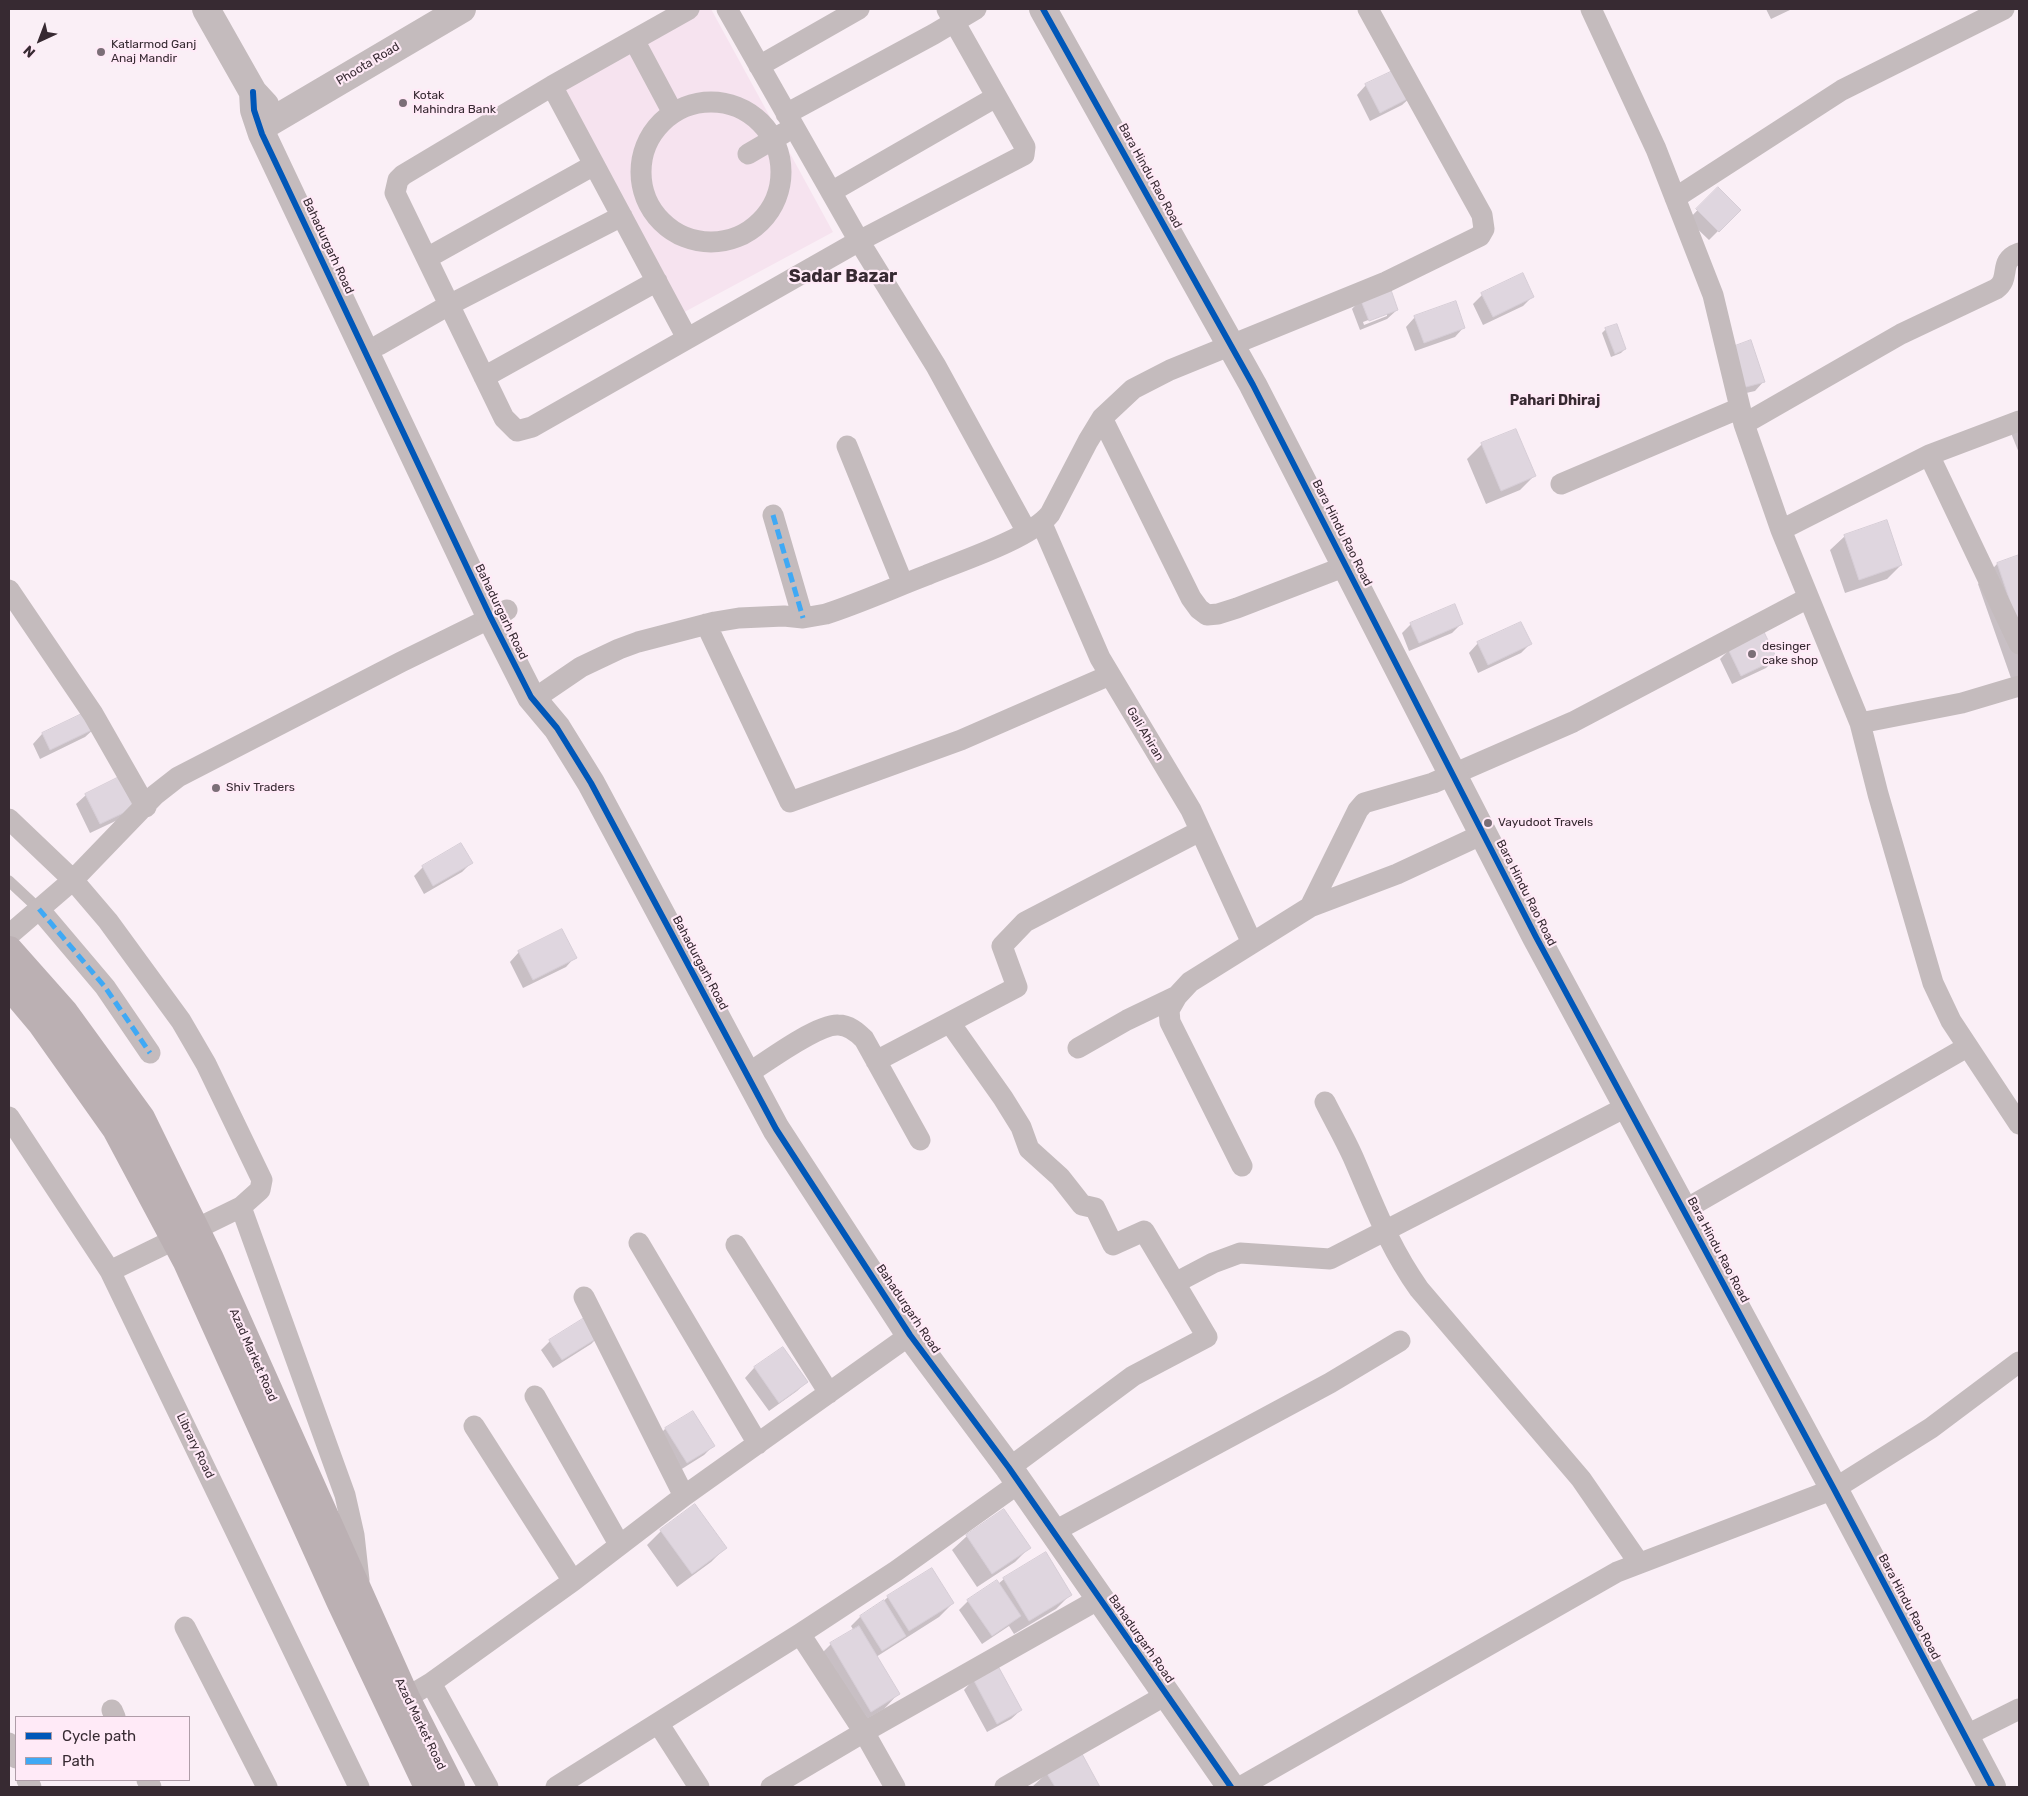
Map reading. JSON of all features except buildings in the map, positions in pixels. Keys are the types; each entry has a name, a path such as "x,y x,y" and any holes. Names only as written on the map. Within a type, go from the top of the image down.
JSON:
{"main road":[{"name":"Azad Market Road","path":"9,950 64,1012 141,1118 185,1234 361,1595 406,1698 451,1787"},
{"name":"Azad Market Road","path":"9,985 41,1022 116,1129 185,1234 191,1271 340,1601 428,1787"}],"street":[{"name":"Bahadurgarh Road","path":"206,9 318,221 379,345 499,614"},
{"name":"Phoota Road","path":"261,111 426,9"},
{"name":"Phoota Road","path":"261,111 462,9"},
{"path":"689,9 552,86 403,175 398,180 395,193 508,424 517,431 546,419 860,241 1024,155 1025,147 950,15"},
{"name":"Gali Ahiran","path":"727,9 831,192 1034,528 1100,658 1191,810 1252,942"},
{"path":"759,66 859,9"},
{"path":"748,154 773,140 790,121 934,34 950,15 976,9"},
{"name":"Bara Hindu Rao Road","path":"1043,9 1232,346 1536,937 1834,1489 1992,1787"},
{"path":"540,695 580,667 619,649 706,624 739,618 784,616 803,618 826,614 986,551 1034,528 1059,500 1088,441 1102,418 1133,389 1170,370 1386,282 1480,236 1484,229 1482,215 1368,9"},
{"path":"1591,9 1656,149 1713,296 1742,416 1781,530 1860,723 1878,794 1933,983 1950,1021 2019,1124"},
{"path":"1674,198 1842,90 2004,9"},
{"path":"634,40 673,113"},
{"path":"552,86 688,338"},
{"path":"831,192 996,98"},
{"path":"709,101 732,104 752,114 768,130 778,150 781,173 778,195 767,214 751,230 730,240 707,242 683,236 663,224 649,205 641,182 642,158 650,136 665,118 673,113 686,106 709,101"},
{"name":"Bahadurgarh Road","path":"261,111 499,614 557,728 591,783 776,1129 910,1335 1014,1475 1231,1787"},
{"path":"427,258 594,166"},
{"path":"379,345 449,305 649,205"},
{"path":"1561,484 1742,416 1901,334 1996,289 2004,281 2007,261 2013,255 2019,253"},
{"path":"484,377 657,281"},
{"path":"1102,418 1191,598 1199,610 1207,615 1218,614 1236,608 1346,566"},
{"path":"1781,530 1929,455 2019,422"},
{"path":"847,446 903,584"},
{"path":"1929,455 2019,644"},
{"path":"773,516 803,618"},
{"path":"9,590 93,714 146,806"},
{"path":"1310,906 1358,810 1364,803 1433,783 1573,722 1808,598"},
{"path":"9,934 73,880 155,795 178,777 499,614"},
{"path":"706,624 790,802 961,740 1110,675"},
{"path":"1860,723 1962,703 2019,686"},
{"path":"9,819 73,880 108,921 181,1021 206,1064 262,1180 260,1190 241,1207 110,1271"},
{"path":"876,1061 1017,987 1002,946 1025,922 1200,831"},
{"path":"1242,1166 1170,1022 1168,1010 1177,996 1190,982 1310,906 1397,874 1483,834"},
{"path":"39,909 105,987 150,1054"},
{"path":"1078,1048 1127,1020 1177,996"},
{"path":"556,1787 800,1634 896,1571 1133,1376 1207,1337 1144,1231 1113,1245 1095,1208 1082,1205 1060,1177 1029,1149 1021,1127 1003,1098 950,1023"},
{"path":"746,1075 826,1027 837,1025 857,1032 864,1039 920,1140"},
{"path":"1684,1210 1967,1047"},
{"path":"1325,1102 1352,1156 1384,1232 1402,1264 1419,1289 1581,1479 1639,1564"},
{"path":"1175,1283 1213,1263 1240,1253 1330,1259 1628,1106"},
{"name":"Library Road","path":"9,1117 110,1271 360,1787"},
{"path":"241,1207 345,1495 354,1535 361,1595"},
{"path":"639,1243 758,1444"},
{"path":"736,1245 829,1393"},
{"path":"584,1297 684,1496"},
{"path":"406,1698 431,1683 572,1582 618,1544 910,1335"},
{"path":"1053,1532 1330,1383 1400,1341"},
{"path":"1240,1787 1617,1572 1834,1489 1931,1428 2019,1362"},
{"path":"535,1396 618,1544"},
{"path":"474,1426 572,1582"},
{"path":"771,1787 1099,1599"},
{"path":"185,1627 266,1787"},
{"path":"800,1634 864,1732 895,1787"},
{"path":"431,1683 488,1787"},
{"path":"1004,1787 1166,1695"},
{"path":"1965,1736 2019,1709"},
{"path":"658,1723 699,1787"},
{"path":"9,1743 15,1756"}],"lane":[{"path":"9,881 39,909"}],"shaded area":[{"path":"695,9 711,9 833,232 677,316 552,86"}],"marked path":[{"path":"773,515 803,618"},
{"path":"39,909 105,987 150,1053"}],"cycle path":[{"path":"1043,9 1253,385 1536,937 1834,1489 1992,1787"},
{"path":"253,92 254,110 262,134 491,618 531,697 557,728 591,783 776,1129 910,1335 1009,1468 1231,1787"}],"place":[{"name":"Katlarmod Ganj Anaj Mandir","path":"101,52"},
{"name":"Kotak Mahindra Bank","path":"403,103"},
{"name":"desinger cake shop","path":"1752,654"},
{"name":"Shiv Traders","path":"216,788"},
{"name":"Vayudoot Travels","path":"1488,823"}],"district":[{"name":"Sadar Bazar","path":"843,277"},
{"name":"Pahari Dhiraj","path":"1555,401"}]}
